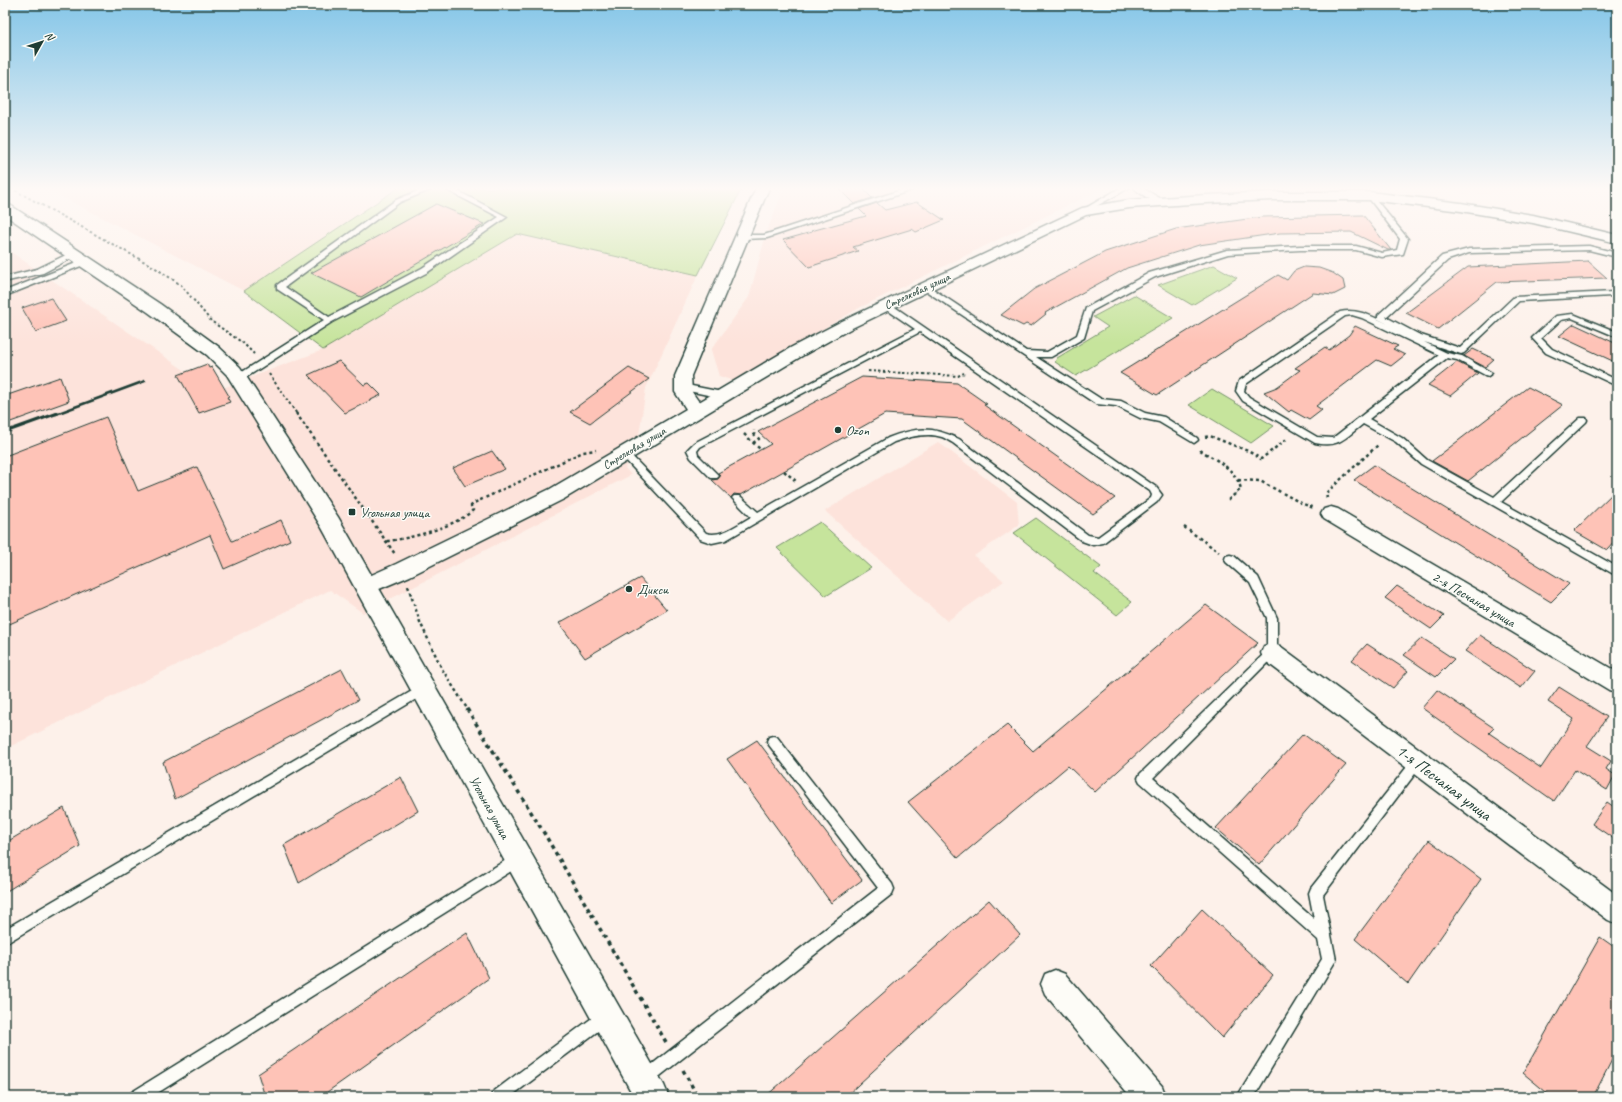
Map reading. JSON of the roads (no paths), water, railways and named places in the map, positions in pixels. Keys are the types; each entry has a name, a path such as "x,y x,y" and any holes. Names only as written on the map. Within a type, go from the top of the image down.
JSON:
{"street":[{"name":"Угольная улица","path":"53,239 212,351 238,378 330,523 519,858 647,1089"},
{"path":"697,410 685,398 682,387 683,376 742,239"},
{"name":"Стрелковая улица","path":"365,587 557,494 796,352 886,305 1024,239"},
{"name":"2-я Песчаная улица","path":"1331,514 1617,683"},
{"name":"1-я Песчаная улица","path":"1272,653 1617,911"},
{"path":"1055,984 1151,1097"}],"lane":[{"path":"329,320 280,287 345,239"},
{"path":"238,378 329,320 425,270 471,239"},
{"path":"1024,353 1048,355 1081,336 1089,310 1152,275 1227,252 1300,248 1356,248 1382,255 1400,252 1404,239"},
{"path":"1488,373 1459,358 1445,355 1381,317 1445,258 1469,251 1589,248 1617,255"},
{"path":"6,278 40,271 81,258"},
{"path":"5,294 81,258"},
{"path":"924,287 1099,402 1118,404 1143,416 1161,419 1194,440"},
{"path":"1445,355 1335,441 1325,442 1315,440 1246,399 1240,390 1242,383 1343,314 1352,313 1365,316 1413,337 1460,351 1517,299 1613,294 1617,296"},
{"path":"624,453 703,536 712,539 723,537 891,440 905,435 931,432 943,434 956,441 1085,538 1093,541 1100,540 1154,500 1157,495 1152,489 886,305"},
{"path":"1617,335 1573,316 1558,318 1536,338 1549,351 1617,383"},
{"path":"714,476 694,456 692,450 697,445 920,329"},
{"path":"682,387 722,395"},
{"path":"1362,419 1398,440 1424,462 1617,572"},
{"path":"1495,502 1583,420"},
{"path":"737,498 757,517"},
{"path":"1230,559 1254,580 1272,618 1272,653 1144,778 1325,937"},
{"path":"5,937 424,689"},
{"path":"647,1089 674,1055 886,889 773,740"},
{"path":"1245,1097 1329,960 1316,893 1418,762"},
{"path":"137,1097 519,858"},
{"path":"498,1097 606,1016"}],"railway":[{"path":"56,414 145,381"},
{"path":"5,432 58,413"}],"place":[{"name":"Ozon","path":"838,430"},
{"name":"Угольная улица","path":"352,512"},
{"name":"Дикси","path":"629,589"}]}
